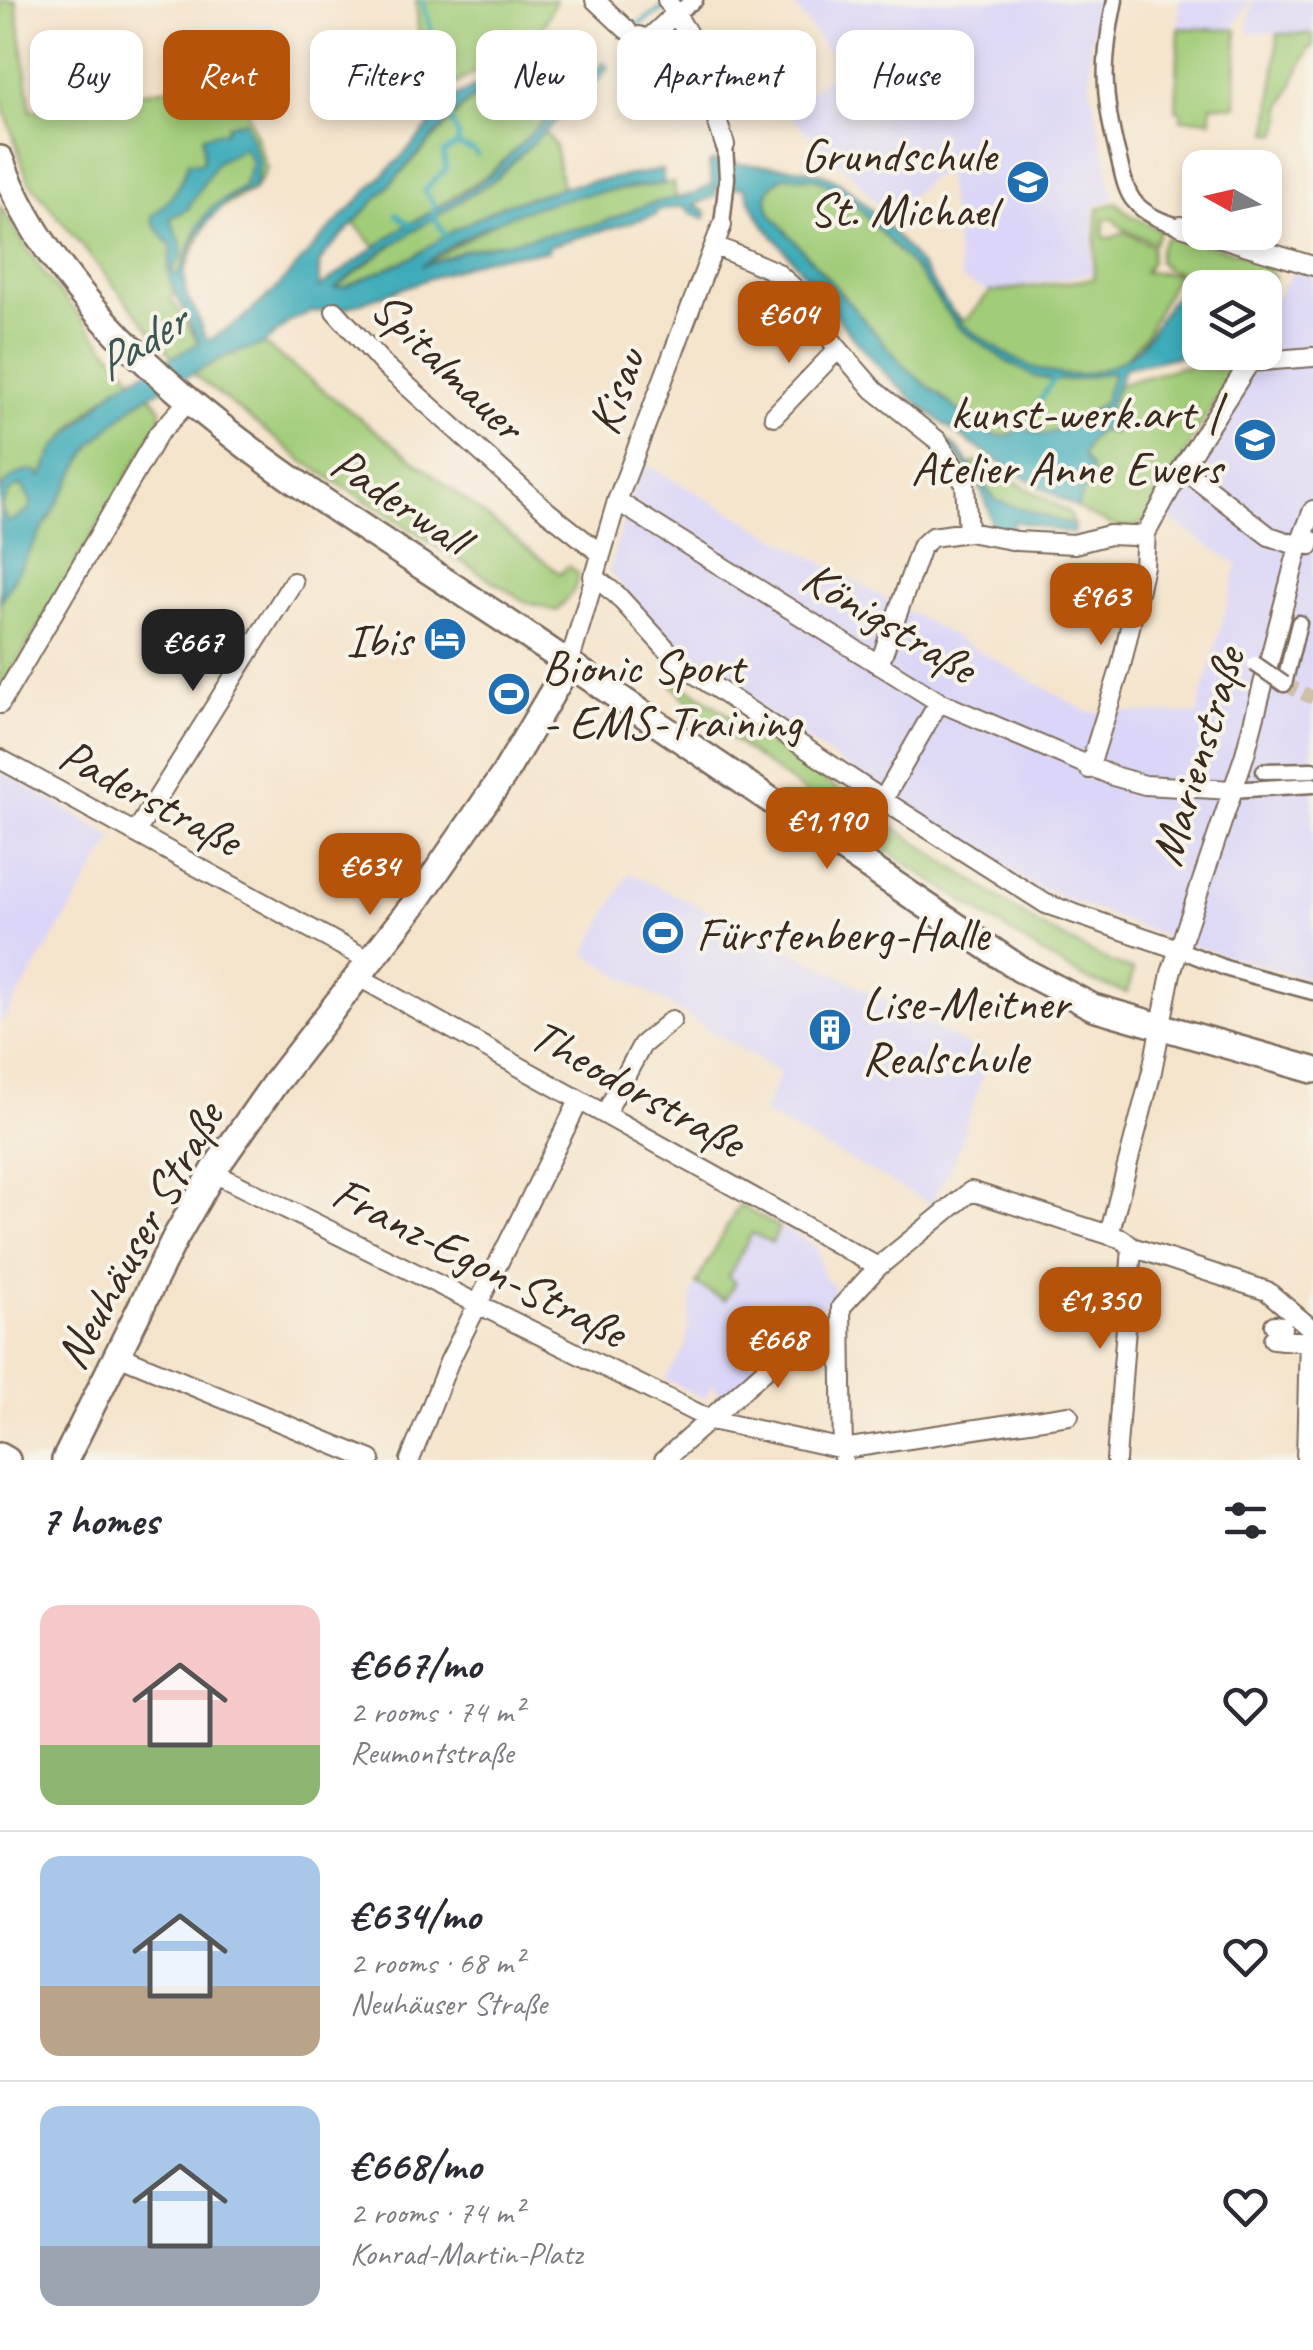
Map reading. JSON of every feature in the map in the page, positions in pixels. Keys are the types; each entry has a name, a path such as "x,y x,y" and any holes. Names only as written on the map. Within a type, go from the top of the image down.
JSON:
{"main road":[{"name":"Paderwall","path":"0,159 52,258 93,308 183,396 294,480 1020,969 1093,1007 1313,1070"},
{"name":"Neuhäuser Straße","path":"65,1460 175,1238 236,1136 412,908 503,776 569,664"},
{"path":"0,1456 7,1460"}],"street":[{"path":"601,6 633,33 648,38 672,7 695,0"},
{"path":"1115,0 1104,50 1104,82 1126,186 1136,204 1165,222 1181,226"},
{"path":"672,7 690,36 726,154"},
{"name":"Kisau","path":"569,664 617,501 716,246 726,197 726,154"},
{"path":"716,246 776,272 794,288 838,349 874,390 936,440 965,484 968,532"},
{"path":"1260,250 1313,266"},
{"name":"Spitalmauer","path":"335,311 384,366 548,512 600,553"},
{"path":"774,416 838,349"},
{"path":"1090,768 1121,666 1144,566 1146,533 1182,468 1250,362 1313,358"},
{"path":"0,704 120,496 183,396"},
{"path":"1182,468 1269,536 1306,543"},
{"name":"Königstraße","path":"617,501 939,702 1090,768 1145,785 1232,790 1313,784"},
{"name":"Marienstraße","path":"1109,1235 1152,1071 1178,949 1245,754 1313,510"},
{"path":"879,664 921,547 932,536 968,532 1074,544 1109,534 1146,533"},
{"path":"593,576 618,595 680,664 1046,904 1228,970 1313,992"},
{"path":"136,832 293,582"},
{"name":"Marienstraße","path":"1255,664 1284,684 1299,623"},
{"path":"883,800 939,702"},
{"name":"Paderstraße","path":"0,759 136,832 364,969"},
{"path":"1264,771 1313,770"},
{"name":"Theodorstraße","path":"364,969 579,1101 878,1267"},
{"path":"605,1114 642,1045 672,1020"},
{"path":"410,1460 448,1362 579,1101"},
{"name":"Franz-Egon-Straße","path":"214,1173 711,1420 843,1455"},
{"path":"1069,1415 843,1455 841,1307 878,1267 964,1194 972,1192 1122,1239 1132,1246 1267,1291 1312,1334 1306,1460"},
{"path":"1116,1460 1132,1246"},
{"path":"664,1460 814,1326"},
{"path":"1276,1335 1312,1334"},
{"path":"118,1355 371,1460"}],"shaded area":[{"name":"Grundschule St. Michael","path":"790,0 1100,0 1090,43 1090,84 1114,199 1094,205 1091,273 990,292 961,279 944,167 887,217 860,183 794,120 816,120 816,86 836,68 836,120 974,120 974,30 836,30 836,63 816,30 812,30"},
{"path":"1179,0 1251,0 1232,30 1179,28"},
{"path":"1254,0 1313,0 1313,33 1249,33"},
{"path":"1294,270 1313,276 1313,980 1179,942 1031,885 876,787 677,650 609,572 641,462 1088,712 1197,714 1238,565 1159,512 1253,370 1282,370 1282,289"},
{"path":"0,770 114,838 0,1026"},
{"path":"629,873 796,952 983,1054 986,1065 956,1156 931,1204 763,1114 780,1073 586,954"},
{"path":"738,1204 816,1246 824,1279 833,1284 834,1294 827,1305 813,1307 814,1317 724,1397 712,1384 705,1399 665,1379 685,1348 693,1289"}],"green space":[{"path":"0,0 16,0 30,120 143,120 143,92 163,89 163,120 251,120 267,169 254,190 221,208 208,221 171,299 199,343 173,358 28,180 0,96"},
{"path":"416,0 556,0 541,30 476,30 476,72 456,84 456,30 418,30"},
{"path":"1179,28 1237,30 1236,106 1211,105 1211,120 1181,119 1181,111 1176,110"},
{"path":"1278,34 1313,34 1313,47 1309,48 1282,108 1277,134 1269,132"},
{"path":"476,98 476,120 544,123 490,173 375,247 354,223 452,120 456,120"},
{"path":"544,131 555,145 562,188 504,205 454,230 413,257 335,288 406,235 496,179"},
{"path":"786,176 817,179 848,197 919,274 945,309 962,320 990,292 1093,279 1098,208 1117,203 1130,215 1160,230 1154,243 1121,227 1114,219 1104,219 1103,237 1112,238 1124,232 1152,246 1151,262 1144,272 1177,274 1145,336 1120,364 1104,402 1059,433 1043,435 1024,429 1006,436 995,435 980,428 908,370 770,214 769,191"},
{"path":"674,183 676,198 599,224 466,250 422,266 509,214 572,196"},
{"path":"0,206 47,278 133,378 79,421 56,449 42,477 32,470 0,491"},
{"path":"1171,234 1182,237 1182,250 1227,250 1262,260 1269,270 1182,273 1166,269 1158,261 1162,242"},
{"path":"264,344 560,574 568,566 579,574 574,590 557,611 526,602 306,463 193,374 229,355"},
{"path":"1181,367 1232,370 1148,519 1131,527 1104,522 1077,508 1092,470 1082,456 1088,442 1100,430 1114,433 1107,413 1118,385"},
{"path":"150,394 161,409 160,422 0,692 0,602 92,444 117,417"},
{"path":"975,462 1068,512 1074,526 995,500 969,465"},
{"path":"22,485 31,502 29,510 8,524 0,508 10,490"},
{"path":"675,679 1037,924 1112,963 1134,970 1127,993 1086,979 1043,954 863,835 707,721 673,686"},
{"path":"739,1205 779,1227 772,1243 752,1233 728,1277 735,1282 725,1300 696,1284"}],"water":[{"path":"603,62 609,67 597,82 597,68"},
{"path":"476,86 476,97 456,114 456,97"},
{"path":"245,120 260,164 254,189 225,204 211,217 191,249 186,266 188,299 208,341 240,321 276,289 434,120 450,120 325,254 319,264 319,288 399,230 491,174 545,120 557,120 496,178 377,255 335,288 413,257 454,230 504,205 572,185 662,170 664,184 598,192 507,217 450,246 422,266 466,250 599,224 649,204 694,194 712,184 709,164 713,161 807,170 834,179 895,235 964,325 1007,355 1040,370 1074,375 1109,367 1127,357 1144,342 1182,290 1182,356 1124,368 1107,412 1118,415 1114,433 1100,430 1088,442 1083,456 1092,470 1077,508 978,448 909,396 864,351 768,230 745,187 716,188 715,196 694,205 706,212 705,218 693,215 684,206 657,210 656,215 548,246 548,251 487,258 343,309 311,312 290,321 264,344 229,355 137,402 92,444 0,602 0,491 3,486 13,477 32,470 42,477 55,448 116,387 199,343 171,283 168,269 172,248 152,216 175,192 188,162 200,164 203,136 226,131 228,125","holes":["244,148 252,163 243,187 211,208 198,226 179,274 175,274 172,270 182,255 181,243 170,218 187,210 217,162","786,176 817,179 848,197 919,274 958,327 1007,362 1036,377 1052,380 1113,372 1104,402 1073,426 1043,435 1024,429 1006,436 995,435 980,428 908,370 771,214 767,196 771,187","22,485 31,502 29,510 8,523 1,508 10,491"]},
{"path":"928,424 959,450 995,500 1074,526 1073,534 1014,521 1010,534 990,530 990,516 979,487"}],"waterway":[{"path":"422,0 431,30"},
{"path":"639,24 668,5"},
{"path":"447,238 433,215 434,203 424,191 446,169 443,153 457,145 451,120"},
{"path":"457,145 477,155"},
{"path":"396,214 413,227"},
{"path":"1019,434 1055,377"}],"tunnel":[{"path":"1284,684 1313,698"}],"place":[{"name":"Grundschule St. Michael","path":"1028,182"},
{"name":"kunst-werk.art | Atelier Anne Ewers","path":"1255,440"},
{"name":"Ibis","path":"445,639"},
{"name":"Bionic Sport - EMS-Training","path":"509,694"},
{"name":"Fürstenberg-Halle","path":"663,933"},
{"name":"Lise-Meitner Realschule","path":"830,1030"}],"water label":[{"name":"Pader","path":"139,341"}]}
